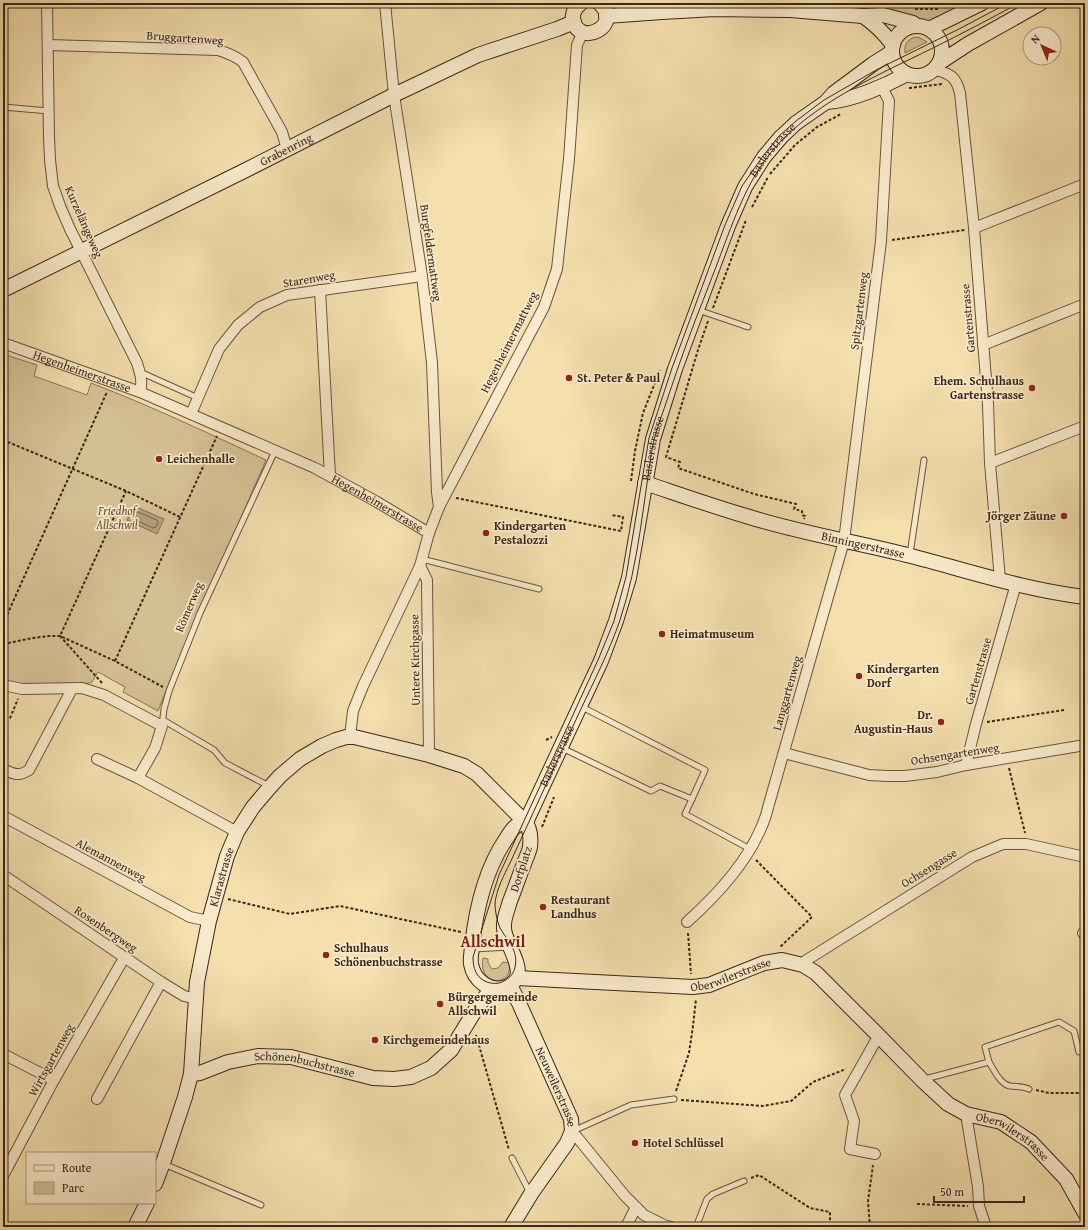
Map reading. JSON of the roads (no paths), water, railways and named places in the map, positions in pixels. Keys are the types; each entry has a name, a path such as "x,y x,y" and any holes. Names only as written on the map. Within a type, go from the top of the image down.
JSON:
{"street":[{"name":"Kurzelängeweg","path":"47,3 50,160 53,186 75,240 82,251 137,363 142,384 140,392"},
{"name":"Burgfeldermattweg","path":"385,3 394,95 422,276 432,363 436,492 439,507"},
{"path":"579,27 574,13 581,3"},
{"path":"599,3 603,7 606,16 715,9 790,10 863,16 883,15 913,23 936,35 941,44 942,52 937,66"},
{"path":"892,49 896,38 901,32 908,28 923,28 949,13 982,3"},
{"path":"863,16 885,34 892,49 894,61 897,66 907,74 921,76 928,73 968,44 1041,3"},
{"name":"Grabenring","path":"3,290 394,95 478,55 579,27 592,33 601,29 604,25 606,16"},
{"name":"Hegenheimermattweg","path":"429,533 439,507 544,307 557,269 579,27"},
{"name":"Bruggartenweg","path":"48,45 218,50 228,53 237,57 243,62 282,132 288,149"},
{"name":"Baslerstrasse","path":"526,822 601,661 616,622 629,578 652,439 697,309 728,226 745,187 764,157 781,137 801,119 826,102 834,94 892,49"},
{"name":"Gartenstrasse","path":"937,66 952,76 958,84 960,93 974,228 988,404 990,463 1000,580"},
{"name":"Baslerstrasse","path":"826,102 836,102 879,87 907,74"},
{"name":"Spitzgartenweg","path":"844,541 881,242 889,100 884,91 879,87"},
{"path":"974,228 1085,184"},
{"name":"Starenweg","path":"191,414 219,349 238,325 260,307 287,295 422,276"},
{"path":"320,290 330,476"},
{"path":"983,345 1085,304"},
{"name":"Hegenheimerstrasse","path":"3,343 140,392 275,450 330,476 429,533 421,563 363,686 353,711 350,736"},
{"path":"990,463 1085,426"},
{"name":"Binningerstrasse","path":"645,483 746,516 910,556 1016,584 1085,598"},
{"name":"Langgartenweg","path":"687,922 728,881 749,851 761,828 770,804 844,541"},
{"name":"Untere Kirchgasse","path":"421,563 427,580 429,755"},
{"name":"Gartenstrasse","path":"966,765 976,724 1016,584"},
{"path":"3,686 22,689 82,688 104,695 162,723"},
{"path":"3,769 14,774 22,775 29,770 72,689"},
{"name":"Römerweg","path":"138,778 155,748 162,723"},
{"path":"350,736 429,755 464,766 477,774 526,822"},
{"name":"Klarastrasse","path":"191,1074 197,982 209,921 227,856 237,832 253,807 280,776 305,755 336,740 350,736"},
{"name":"Ochsengartenweg","path":"784,753 869,774 881,776 905,776 937,772 966,765 1085,745"},
{"path":"97,759 138,778 237,832"},
{"name":"Alemannenweg","path":"3,816 190,917 209,921"},
{"name":"Dorfplatz","path":"492,988 480,982 474,974 471,963 478,912 489,873 502,846 514,828 526,822 530,834 530,846 504,922 504,928 517,969 513,981"},
{"name":"Ochsengasse","path":"803,965 805,961 972,857 1003,844 1026,844 1085,857"},
{"name":"Rosenbergweg","path":"3,875 161,982 184,996 197,999"},
{"name":"Wirtsgartenweg","path":"3,1176 54,1080 124,958"},
{"name":"Oberwilerstrasse","path":"513,981 694,986 710,985 764,963 782,960 803,965 816,973 922,1080 948,1104 966,1114 1001,1122 1031,1142 1066,1178 1085,1213"},
{"path":"492,988 500,989 513,981"},
{"name":"Neuweilerstrasse","path":"512,1227 531,1194 567,1143 572,1131 571,1119 519,1003 513,981"},
{"path":"97,1099 161,982"},
{"name":"Schönenbuchstrasse","path":"191,1074 200,1073 228,1062 258,1056 291,1057 373,1078 394,1079 411,1077 431,1068 451,1050 476,1009 492,988"},
{"path":"875,1154 850,1149 854,1121 845,1095 879,1035"},
{"path":"3,1054 54,1080"},
{"path":"156,1182 164,1163 191,1074"},
{"path":"966,1114 978,1187 979,1206 986,1227"},
{"path":"572,1131 625,1196 644,1215 671,1227"},
{"path":"136,1227 147,1204"},
{"path":"626,1227 636,1207"}],"lane":[{"path":"3,107 49,112"},
{"path":"697,309 748,327"},
{"path":"140,372 198,398"},
{"name":"Römerweg","path":"162,723 169,691 200,613 275,450"},
{"path":"910,556 924,460"},
{"path":"421,563 539,589"},
{"path":"580,706 705,770 685,814 749,851"},
{"path":"162,723 214,750 225,763 270,787"},
{"path":"561,747 651,791 660,786 692,799"},
{"path":"472,949 511,947"},
{"path":"1029,1089 1020,1086 1008,1085 1000,1079 989,1062 986,1047 1059,1022 1074,1031 1079,1052"},
{"path":"922,1080 989,1062"},
{"path":"572,1131 631,1105 674,1099"},
{"path":"512,1158 531,1194"},
{"path":"164,1163 260,1206"},
{"path":"696,1227 707,1199 714,1194 744,1181"}],"water":[{"path":"134,506 164,519 157,534 127,520"}],"tram line":[{"path":"1008,3 878,69 824,100 779,136 742,186 725,225 672,368 649,438 626,577 614,621 598,660 499,875 473,957 476,972 483,980 491,983 500,983 510,977 513,973 516,961 514,951 500,928 497,919 495,910 497,893 611,644 620,620 632,577 653,444 687,343 740,206 754,177 763,163 784,138 800,124 835,99 1019,3"}],"place":[{"name":"St. Peter & Paul","path":"569,378"},
{"name":"Ehem. Schulhaus Gartenstrasse","path":"1032,388"},
{"name":"Leichenhalle","path":"159,459"},
{"name":"Jörger Zäune","path":"1064,516"},
{"name":"Kindergarten Pestalozzi","path":"486,533"},
{"name":"Heimatmuseum","path":"662,634"},
{"name":"Kindergarten Dorf","path":"859,676"},
{"name":"Dr. Augustin-Haus","path":"941,722"},
{"name":"Restaurant Landhus","path":"543,907"},
{"name":"Schulhaus Schönenbuchstrasse","path":"326,955"},
{"name":"Bürgergemeinde Allschwil","path":"440,1004"},
{"name":"Kirchgemeindehaus","path":"375,1040"},
{"name":"Hotel Schlüssel","path":"635,1143"}],"district":[{"name":"Allschwil","path":"493,941"}],"park label":[{"name":"Friedhof Allschwil","path":"117,518"}]}
